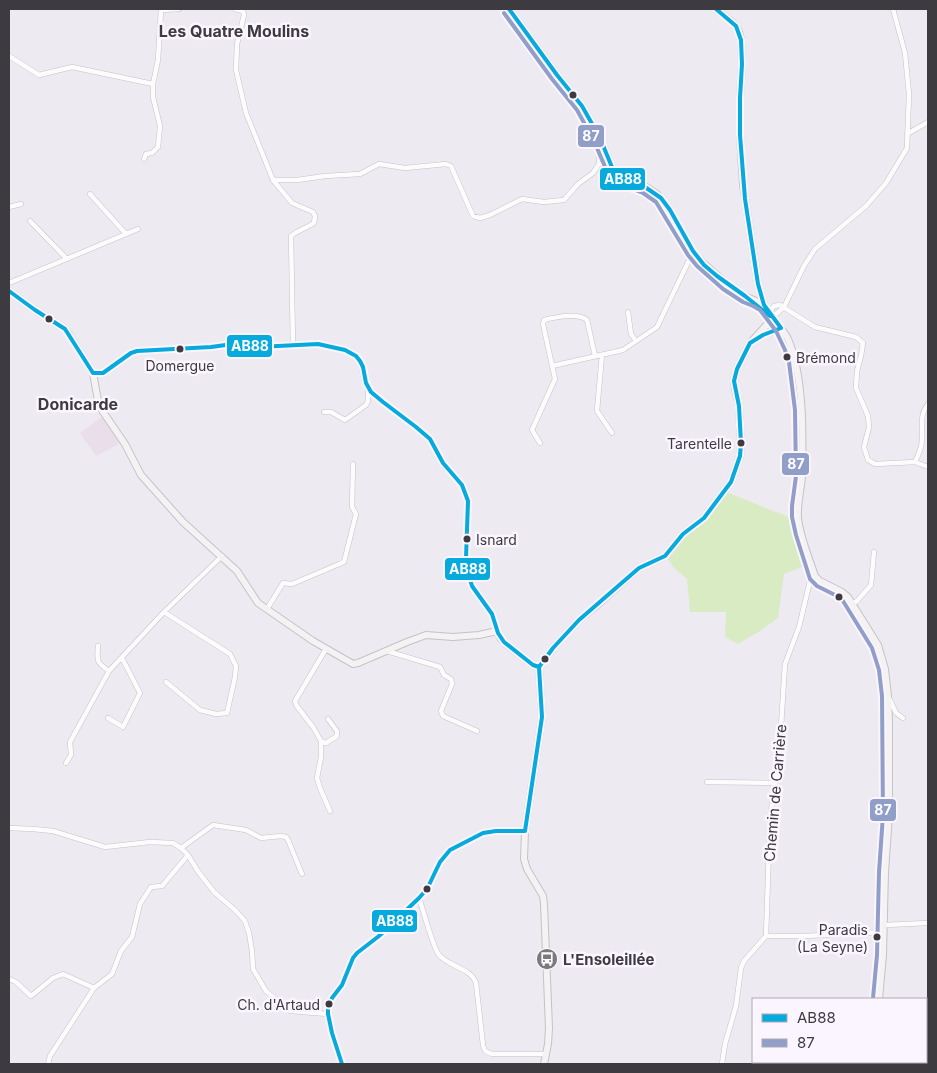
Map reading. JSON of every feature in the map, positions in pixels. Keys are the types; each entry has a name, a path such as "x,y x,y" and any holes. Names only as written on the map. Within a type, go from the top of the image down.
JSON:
{"street":[{"path":"144,159 146,154 152,153 158,147 160,126 153,97 153,84 158,60 160,10 179,9"},
{"path":"235,9 243,11 244,15 237,44 236,70 246,113 273,180 292,203 313,212 315,216 314,223 296,231 291,236 292,346"},
{"path":"509,9 582,106 600,138 617,176 645,186 663,200 693,252 715,274 746,297 759,304 770,315 781,328 794,355 801,410 802,476 798,517 802,534 815,576 820,581 842,592 852,604 878,645 885,669 890,720 889,815 879,998"},
{"path":"716,9 736,26 741,40 741,163 758,284 759,304"},
{"path":"544,1064 549,1028 544,904 543,896 525,864 526,831 542,717 539,667 553,648 579,620 639,568 665,556 684,534 704,518 731,482 740,456 742,443 739,406 734,381 737,369 750,342 770,315 776,314 784,307 804,266 815,249 866,206 886,183 907,148 909,94 905,53 894,9"},
{"path":"9,56 39,75 72,66 153,84"},
{"path":"908,134 928,122"},
{"path":"273,180 297,180 360,174 378,164 404,168 446,164 451,166 473,216 480,218 522,199 544,202 564,200 578,184 593,173 599,164 600,138"},
{"path":"90,194 126,234"},
{"path":"9,207 20,204"},
{"path":"30,221 67,259"},
{"path":"9,283 138,229"},
{"path":"552,366 623,350 657,327 693,252"},
{"path":"9,291 65,330 93,373 98,406 125,444 141,475 183,522 237,571 258,603 312,641 353,664 358,664 426,635 453,637 497,632"},
{"path":"784,307 815,327 856,337 863,343 857,371 856,388 868,416 869,427 864,447 868,460 874,464 915,462 928,467"},
{"path":"628,312 631,334 636,342"},
{"path":"540,442 532,430 555,379 543,324 544,320 576,315 582,317 586,320 595,356"},
{"path":"750,342 781,328"},
{"path":"93,373 103,373 134,352 233,344 258,347 328,345 353,353 359,359 368,388 378,399 414,424 430,439 444,466 461,481 466,492 468,507 466,539 468,571 473,586 492,614 501,639 533,665 539,667"},
{"path":"602,355 598,411 612,433"},
{"path":"324,412 330,412 345,420 366,406 368,388"},
{"path":"915,462 921,448 922,418 928,404"},
{"path":"267,609 283,583 292,584 344,562 356,514 352,507 353,464"},
{"path":"852,604 871,585 874,552"},
{"path":"66,763 71,755 70,742 109,671 164,612 222,556"},
{"name":"Chemin de Carrière","path":"766,936 770,818 778,758 785,664 799,627 810,581 815,576"},
{"path":"164,612 230,654 236,666 227,713 216,714 200,710 166,682"},
{"path":"98,646 97,660 99,664 109,671"},
{"path":"326,649 295,701 321,741 318,778 320,788 330,811"},
{"path":"387,651 440,667 444,675 451,679 452,684 441,711 444,716 478,731"},
{"path":"108,718 123,727 140,693 122,658"},
{"path":"888,696 893,710 903,718 890,720"},
{"path":"321,741 326,743 337,736 337,731 328,719"},
{"path":"706,782 775,783"},
{"path":"181,848 213,825 246,830 261,838 286,837 302,874"},
{"path":"9,828 53,831 105,847 150,842 173,843 188,855 214,892 245,921 249,933 253,969 266,991 290,1011 328,1014"},
{"path":"342,1064 332,1033 328,1014 329,1004 342,984 357,952 379,936 419,898 427,889 440,862 450,850 483,833 496,830 526,831"},
{"path":"48,1064 50,1056 94,988 112,974 121,951 132,937 140,904 151,887 162,886 188,855"},
{"path":"419,898 438,954 474,978 484,1050 492,1054 546,1054"},
{"path":"722,1064 725,1044 736,1006 741,968 744,961 766,936 804,936 928,923"},
{"path":"9,979 16,982 31,996 53,978 63,974 94,988"}],"shaded area":[{"path":"103,416 121,443 96,456 80,433"}],"green space":[{"path":"726,492 791,518 807,565 784,574 778,618 738,644 725,637 726,612 690,612 687,579 674,568 666,556"}],"transit line":[{"name":"AB88","path":"509,9 582,106 600,138 614,172 620,178 645,187 661,198 670,210 693,251 704,265 770,316"},
{"name":"AB88","path":"525,831 542,717 539,667 553,648 579,620 639,568 665,556 683,534 704,518 731,482 740,456 741,443 739,406 734,381 737,369 750,343 763,335 781,328 764,305 758,284 745,199 740,135 741,40 736,26 716,9"},
{"name":"87","path":"504,13 577,110 594,141 609,176 617,183 643,193 656,202 688,255 697,266 723,289 760,310 776,331 785,350 789,362 795,410 796,476 792,517 796,535 810,579 817,586 843,601 872,648 879,670 882,696 883,815 879,872 877,955 873,998"},
{"name":"AB88","path":"9,291 65,329 93,373"},
{"name":"AB88","path":"93,373 103,373 131,353 137,351 233,344 258,347 318,344 345,350 356,356 363,367 366,383 371,392 430,439 443,463 462,485 468,501 466,558 472,586 492,614 498,633 504,642 533,665 539,667"},
{"name":"AB88","path":"342,1064 332,1033 328,1008 332,998 342,985 353,958 419,898 427,889 440,862 450,850 483,833 525,831"}],"place":[{"name":"Domergue","path":"180,349"},
{"name":"Brémond","path":"787,357"},
{"name":"Tarentelle","path":"741,443"},
{"name":"Isnard","path":"467,539"},
{"name":"Paradis (La Seyne)","path":"877,937"},
{"name":"L'Ensoleillée","path":"547,959"},
{"name":"Ch. d'Artaud","path":"329,1004"}],"district":[{"name":"Les Quatre Moulins","path":"234,31"},
{"name":"Donicarde","path":"78,404"}]}
